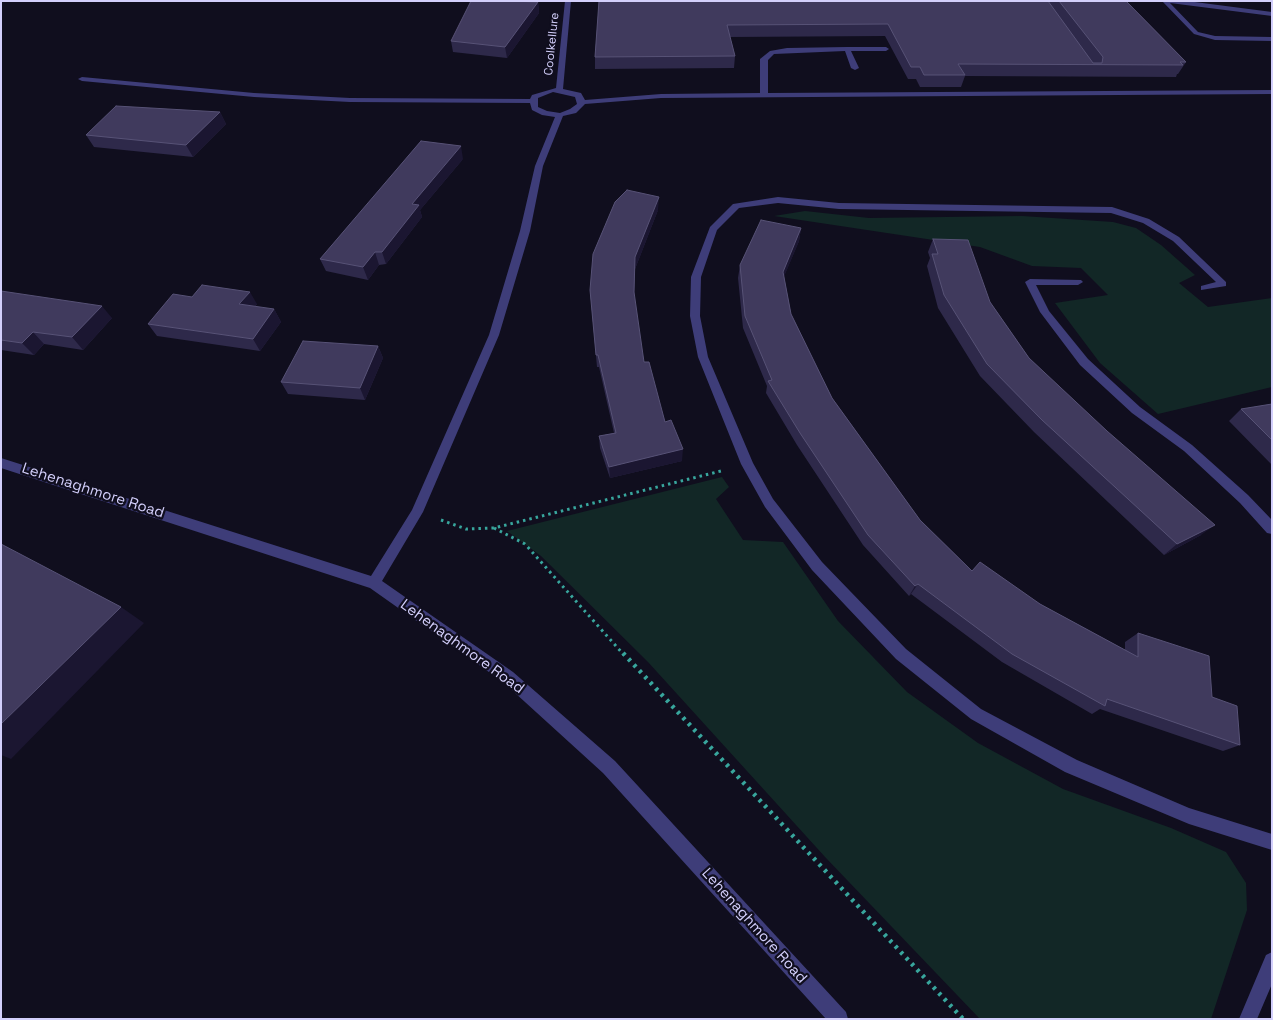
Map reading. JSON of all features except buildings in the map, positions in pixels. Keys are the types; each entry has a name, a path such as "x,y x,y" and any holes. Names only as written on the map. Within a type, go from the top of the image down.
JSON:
{"street":[{"name":"Coolkellure","path":"559,90 568,1"},
{"path":"1165,1 1196,33 1215,38 1272,39"},
{"path":"1170,1 1272,14"},
{"path":"847,49 855,68"},
{"path":"764,96 764,59 772,52 788,50 886,49"},
{"path":"82,79 254,95 350,100 533,101 545,92 559,90 578,95 582,102"},
{"path":"582,102 661,96 1272,92"},
{"path":"533,101 535,108 539,111 560,114 578,108 582,102"},
{"path":"374,583 417,512 494,334 525,231 539,166 560,114"},
{"path":"1204,288 1223,284 1174,238 1146,221 1112,210 1033,207 839,206 778,200 736,206 713,229 696,277 695,316 703,357 747,464 769,503 817,566 901,654 976,714 1071,766 1189,816 1272,842"},
{"path":"1078,282 1030,282 1046,312 1084,362 1136,410 1188,448 1244,499 1272,530"},
{"name":"Lehenaghmore Road","path":"1,462 374,583 508,677 610,768 839,1019"},
{"path":"1248,1019 1272,961"}],"path":[{"path":"417,512 466,529 494,528 747,464"},
{"path":"494,528 525,544 666,701 963,1019"}],"green space":[{"path":"805,211 869,218 1022,216 1113,222 1136,228 1161,245 1195,275 1179,283 1208,307 1272,298 1272,387 1158,414 1100,363 1055,303 1108,295 1081,268 1032,266 980,247 774,216"},
{"path":"722,477 729,487 716,499 743,540 783,542 838,621 907,692 978,743 1063,789 1171,828 1226,852 1246,883 1247,910 1211,1019 980,1019 826,858 648,662 541,556 507,531"}]}
